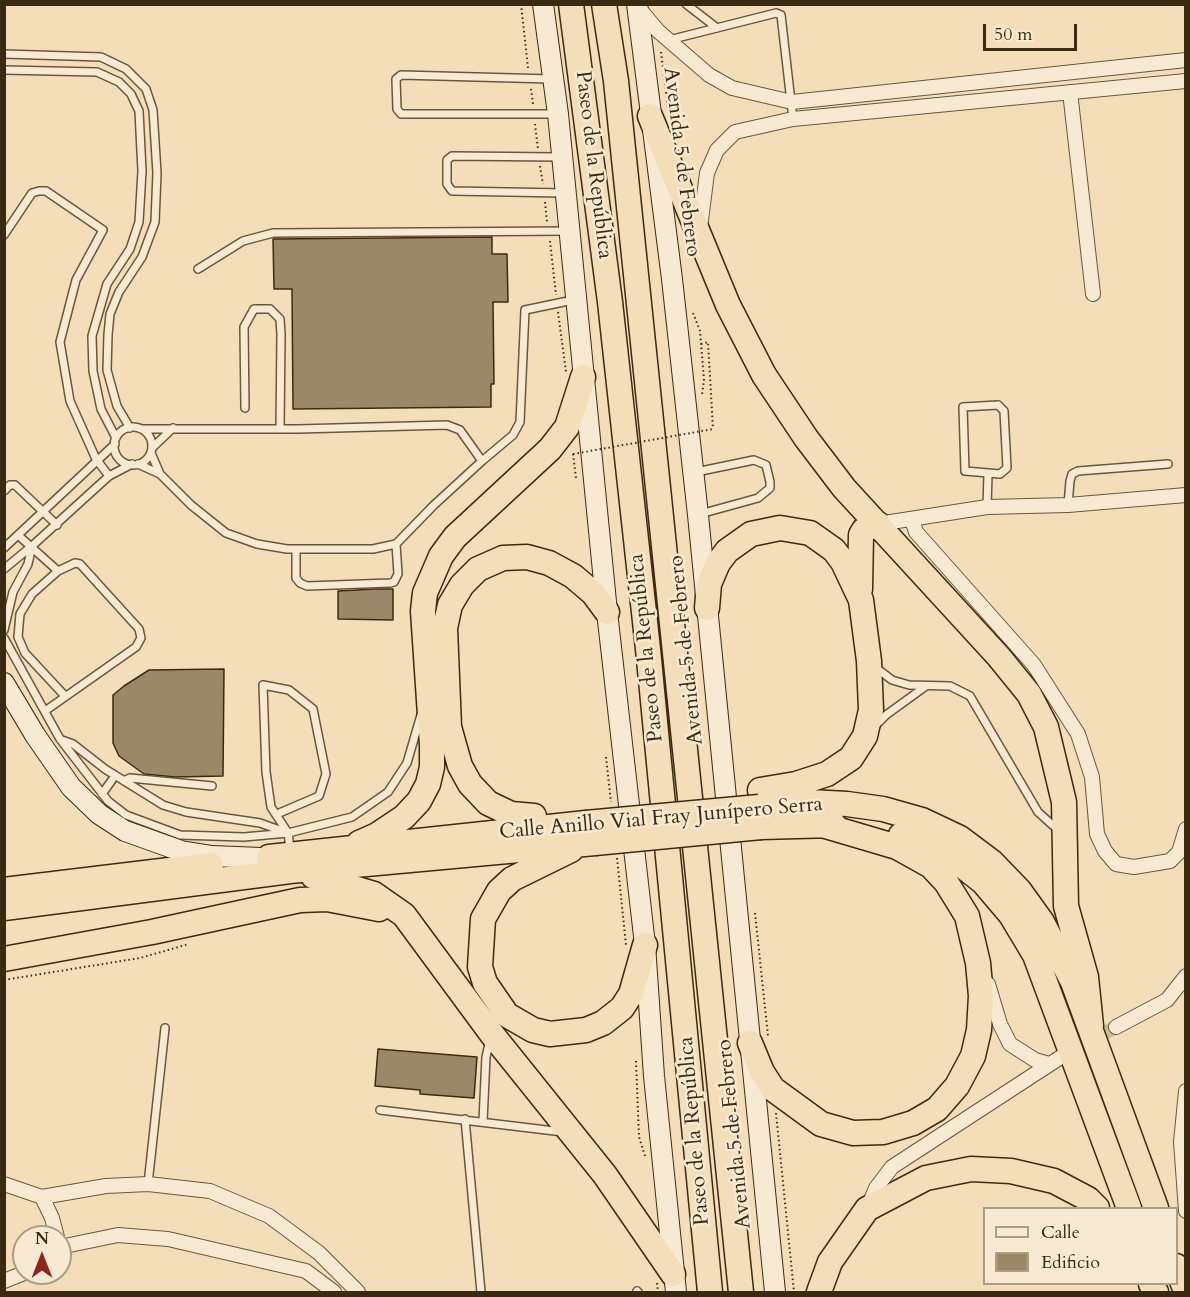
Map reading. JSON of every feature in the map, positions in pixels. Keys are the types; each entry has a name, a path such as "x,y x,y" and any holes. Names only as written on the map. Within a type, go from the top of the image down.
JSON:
{"highway":[{"name":"Paseo de la República","path":"571,4 596,179 614,337 710,1293"},
{"name":"Paseo de la República","path":"603,4 616,81 741,1293"},
{"path":"616,81 631,5"},
{"path":"650,116 699,230 728,305 765,375 831,471 999,657 1029,694 1046,727 1064,802 1066,906 1086,977 1091,1026"},
{"path":"346,848 377,835 395,823 419,801 428,784 432,767 423,612 425,594 441,556 455,537 550,450 567,427 575,380"},
{"path":"635,946 631,993 622,1008 603,1023 586,1030 550,1034 533,1030 507,1015 485,983 480,966 483,919 499,891 512,879 550,862 593,834 760,808 796,784 827,774 850,758 865,736 871,710 869,661 861,600 861,535 878,524"},
{"path":"707,608 709,585 718,562 727,551 751,534 780,528 810,533 834,550 843,562 861,600"},
{"path":"593,834 534,816 511,814 488,803 470,784 460,766 449,728 445,628 450,605 462,585 478,569 503,558 527,557 549,563 573,576 607,612"},
{"name":"Calle Anillo Vial Fray Junípero Serra","path":"4,908 290,853 593,834 810,802 883,809 922,820 960,838 992,862 1019,890 1042,922 1073,982 1091,1026 1155,1207"},
{"name":"Calle Anillo Vial Fray Junípero Serra","path":"760,808 819,824 867,828 905,836 945,852 982,882 1011,915 1035,955 1128,1207"},
{"path":"404,844 534,816"},
{"path":"750,1043 762,1072 773,1089 821,1124 853,1133 884,1132 913,1123 937,1109 957,1086 973,1056 979,1029 981,996 978,963 967,916 946,882 931,866 897,847 819,824"},
{"name":"Calle Anillo Vial Fray Junípero Serra","path":"4,890 290,853 404,844 593,834"},
{"path":"290,853 330,879 374,894 404,915 491,1034 604,1175 674,1283"},
{"path":"4,959 152,932 300,900 327,899 404,915"},
{"path":"819,1293 830,1263 867,1209 926,1178 971,1169 1011,1171 1054,1181 1088,1199 1095,1207"},
{"path":"1178,1272 1185,1291"}],"main road":[{"path":"543,4 554,79 569,231 567,301 575,380 607,612 635,946 654,1076 674,1283"},
{"name":"Avenida 5 de Febrero","path":"631,5 650,116 672,279 698,515 775,1293"},
{"path":"4,682 35,735 71,787 99,814 125,831 182,850 212,856 261,858"}],"street":[{"path":"631,5 709,75 732,88 792,102 1185,60"},
{"path":"1041,75 1043,94"},
{"path":"699,230 707,173 717,150 735,132 794,119 1185,81"},
{"path":"1070,92 1093,294"},
{"path":"878,524 987,507 1068,505 1185,495"},
{"path":"912,520 916,532 1034,665 1078,734 1092,777 1097,834 1105,851 1116,864 1134,867 1170,861 1179,852 1185,829"},
{"path":"967,916 1000,1024 1010,1044 1035,1060 1048,1064"},
{"path":"1116,1027 1167,1000 1185,976"},
{"path":"867,1209 876,1188 892,1167 1064,1055"},
{"path":"1185,1091 1182,1142 1185,1211"},
{"path":"4,1184 42,1197 106,1186 148,1184 210,1191 269,1216 319,1253 358,1293"},
{"path":"42,1197 54,1225"},
{"path":"72,1245 118,1236 168,1239 306,1272 334,1293"},
{"path":"306,1272 319,1253"}],"lane":[{"path":"686,4 717,28"},
{"path":"669,40 776,14 782,15 794,119"},
{"path":"4,54 101,57 126,69 146,89 153,110 157,173 155,222 142,257 119,292 110,314 108,335 107,370 117,406 130,428"},
{"path":"4,70 97,72 119,82 131,94 139,111 142,171 140,222 130,249 107,284 92,336 93,371 101,409 116,441 121,460 160,474 191,505 226,533 257,544 296,549 372,549 396,544 434,505 513,435 520,422 523,314 528,307 567,301"},
{"path":"554,79 401,75 396,79 397,109 401,114 558,114"},
{"path":"562,157 452,156 447,160 447,184 452,191 565,194"},
{"path":"6,229 32,193 46,191 103,230 76,280 60,342 70,401 96,459 109,476"},
{"path":"198,269 243,241 273,233 569,231"},
{"path":"130,249 142,257"},
{"path":"245,408 244,327 254,309 270,309 280,319 280,429"},
{"path":"92,336 108,335"},
{"path":"998,405 1004,411 1007,468 1005,472 988,474 965,471 962,411 967,406 998,405"},
{"path":"4,548 130,428 280,429 447,425 460,430 482,461"},
{"path":"4,569 57,525 109,476 135,464 173,428"},
{"path":"141,429 150,436 151,450 160,474"},
{"path":"693,473 754,459 766,465 770,482 770,488 758,498 698,515"},
{"path":"1068,505 1072,474 1078,471 1168,464"},
{"path":"987,507 988,474"},
{"path":"4,491 15,485 57,525"},
{"path":"19,536 58,571"},
{"path":"296,549 296,578 307,586 390,584 394,582 398,574 396,544"},
{"path":"4,630 13,592 28,564 32,546"},
{"path":"45,711 64,695 136,647 141,638 140,629 80,564 70,563 32,594 20,614 18,637 26,652 64,695"},
{"path":"4,638 60,739 102,794 126,815 180,835 244,837 290,853 352,817 388,792 407,763 416,727 429,696"},
{"path":"869,661 892,680 909,685 950,686 970,696 1038,812 1047,823 1065,833"},
{"path":"277,814 319,796 326,774 313,709 289,690 263,685 266,772 271,807 277,814 290,853"},
{"path":"865,736 886,715 926,686"},
{"path":"60,739 73,744 124,781 163,805 186,812 260,823 290,853"},
{"path":"124,781 130,778 212,786"},
{"path":"102,794 112,780"},
{"path":"148,1184 165,1028"},
{"path":"483,1120 486,1057 491,1034"},
{"path":"380,1110 483,1120 571,1133"},
{"path":"465,1119 481,1293"}],"path":[{"path":"520,4 548,231 567,301 575,380"},
{"path":"573,454 713,429 708,342 701,344"},
{"path":"574,448 577,480"},
{"path":"606,756 611,804"},
{"path":"593,834 635,946"},
{"path":"4,980 140,958 192,942"},
{"path":"636,1058 639,1137 645,1156"}],"building":[{"path":"492,237 492,254 507,254 508,302 493,302 494,384 491,384 491,407 293,409 292,289 274,289 273,239"},
{"path":"393,589 393,620 338,619 338,591"},
{"path":"224,669 223,776 175,777 144,774 119,756 113,743 113,695 149,670"},
{"path":"378,1049 477,1057 474,1098 420,1094 420,1090 375,1086"}],"tunnel":[{"path":"1065,1054 1116,1027"}]}
